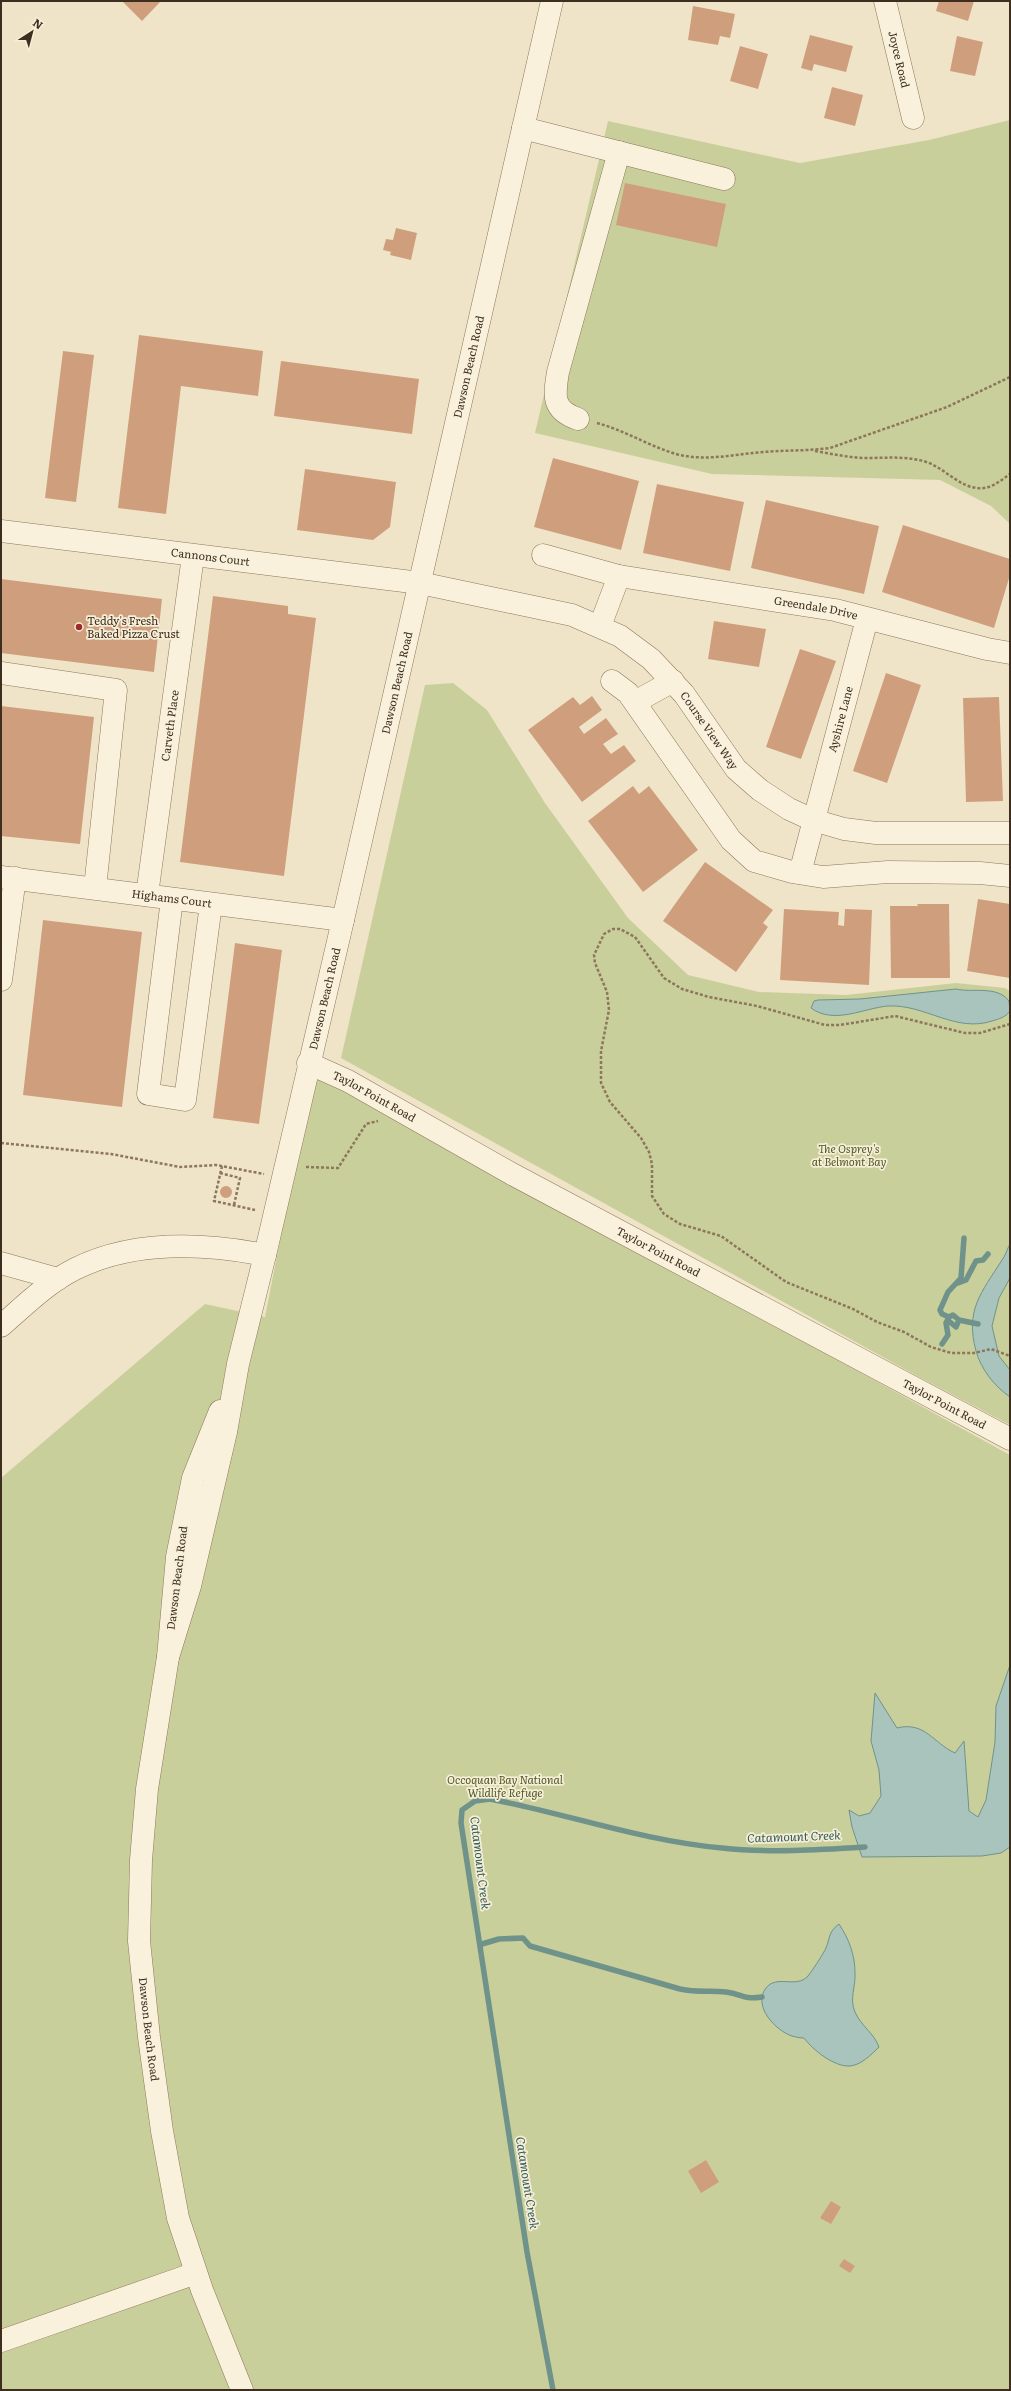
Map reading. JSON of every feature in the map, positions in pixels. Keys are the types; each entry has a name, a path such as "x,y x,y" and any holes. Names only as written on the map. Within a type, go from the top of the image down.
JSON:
{"street":[{"name":"Dawson Beach Road","path":"242,2390 223,2345 196,2273 178,2218 162,2132 149,2037 139,1941 141,1860 147,1789 168,1658 177,1557 191,1488 238,1364 266,1255 308,1063 343,920 552,1"},
{"name":"Joyce Road","path":"885,1 913,118"},
{"path":"523,128 724,179"},
{"path":"578,419 564,413 558,407 556,398 558,372 619,152"},
{"name":"Cannons Court","path":"1,531 420,583"},
{"name":"Greendale Drive","path":"543,555 619,576 835,610 987,650 1010,653"},
{"name":"Carveth Place","path":"147,895 193,556"},
{"path":"600,626 619,576"},
{"name":"Course View Way","path":"420,583 565,613 600,626 637,648 673,681 736,769 773,799 814,820 844,829 876,833 1010,833"},
{"name":"Ayshire Lane","path":"800,873 867,619"},
{"path":"1,673 116,690 95,888"},
{"path":"612,681 628,693 731,840 754,861 800,873 823,877 888,872 980,873 1010,876"},
{"path":"634,702 673,681"},
{"path":"1,980 8,877"},
{"name":"Highams Court","path":"8,877 343,920"},
{"path":"172,899 148,1094 185,1100 211,904"},
{"name":"Taylor Point Road","path":"308,1063 348,1081 512,1174 1010,1439"},
{"path":"1,1326 58,1279 93,1261 115,1255 153,1249 208,1246 231,1248 266,1255"},
{"path":"1,1263 58,1279"},
{"path":"1,2341 196,2273"}],"path":[{"path":"813,451 835,446 947,407 1010,377"},
{"path":"578,419 604,425 664,450 687,456 708,458 763,452 813,451 853,457 896,457 924,461 943,469 962,484 975,488 990,487 1010,474"},
{"path":"1010,1024 980,1033 965,1033 895,1016 840,1025 816,1024 765,1008 709,997 682,989 664,978 640,943 624,930 613,929 604,934 599,941 594,955 595,963 604,982 609,1010 601,1051 601,1083 610,1102 641,1138 649,1152 652,1164 652,1196 664,1214 680,1224 720,1236 786,1282 853,1309 889,1327 946,1352 964,1354 991,1349 1004,1352 1010,1356"},
{"path":"300,1167 338,1168 366,1124 372,1121 382,1122"},
{"path":"1,1143 110,1154 180,1167 222,1166 269,1175"},
{"path":"222,1166 214,1201 239,1206"},
{"path":"220,1173 240,1178 234,1205"}],"green space":[{"path":"1010,120 1010,524 991,506 940,480 712,474 535,433 608,121 800,163 929,140"},
{"name":"The Osprey's at Belmont Bay","path":"453,683 487,710 545,803 628,918 688,975 759,992 846,995 956,983 1005,988 1010,991 1010,1425 919,1377 341,1058 425,685"},
{"name":"Occoquan Bay National Wildlife Refuge","path":"313,1071 1010,1455 1010,2390 1,2390 1,1478 205,1304 265,1317"}],"water":[{"path":"956,989 984,990 998,993 1009,1001 1010,1011 1000,1019 978,1024 953,1021 915,1009 902,1007 879,1007 839,1015 820,1013 811,1008 814,1001 818,1000 860,999"},
{"path":"1010,1244 1010,1278 999,1298 992,1326 999,1356 1010,1370 1010,1397 1004,1393 989,1377 981,1364 976,1351 972,1324 977,1302"},
{"path":"1010,1665 1010,1847 1001,1853 982,1856 862,1857 852,1827 849,1810 859,1816 870,1813 881,1796 879,1770 871,1741 875,1693 897,1728 907,1727 922,1730 947,1749 955,1753 964,1741 969,1811 978,1817 986,1800 995,1742 996,1706"},
{"path":"839,1924 846,1935 853,1954 855,1978 853,2007 858,2017 877,2042 879,2047 862,2062 850,2066 844,2066 831,2061 813,2048 804,2038 792,2036 779,2029 768,2017 762,2002 762,1995 770,1984 781,1981 792,1982 803,1980 808,1976 825,1950 831,1933"}],"building":[{"path":"122,1 161,1 142,21"},
{"path":"939,1 974,1 968,21 936,11"},
{"path":"693,6 735,14 730,38 720,36 718,45 688,40"},
{"path":"810,35 853,46 846,72 814,64 812,71 801,68"},
{"path":"957,36 983,42 975,76 950,71"},
{"path":"740,46 768,54 758,89 730,81"},
{"path":"832,87 863,95 855,126 824,118"},
{"path":"625,183 726,204 717,247 616,225"},
{"path":"396,228 417,233 411,260 390,255 391,252 383,250 386,239 393,240"},
{"path":"139,335 263,351 258,396 181,386 166,514 118,508"},
{"path":"63,351 94,355 76,502 45,498"},
{"path":"281,361 419,379 412,434 274,416"},
{"path":"553,458 639,481 621,550 534,527"},
{"path":"305,469 396,482 390,527 373,540 297,530"},
{"path":"657,484 744,502 730,571 643,553"},
{"path":"766,500 879,526 864,594 751,568"},
{"path":"903,525 1010,559 1010,575 994,628 882,592"},
{"path":"1,579 162,599 154,672 1,653"},
{"path":"213,596 288,606 288,614 316,618 284,876 180,862"},
{"path":"714,621 766,629 759,667 708,659"},
{"path":"800,649 836,661 801,759 766,747"},
{"path":"886,673 921,685 887,783 853,771"},
{"path":"592,696 602,710 579,727 584,734 606,718 618,734 603,744 611,754 624,745 636,761 582,802 528,730 573,697 580,705"},
{"path":"999,697 1003,801 966,802 963,698"},
{"path":"1,706 94,717 80,844 1,836"},
{"path":"633,786 639,794 649,786 698,850 643,892 588,821"},
{"path":"705,862 773,910 763,923 768,927 736,972 663,921"},
{"path":"978,899 1010,904 1010,978 967,971"},
{"path":"917,904 949,904 950,978 891,978 890,906 918,906"},
{"path":"784,909 839,912 838,925 844,926 845,909 872,910 869,985 780,980"},
{"path":"43,920 142,932 122,1107 23,1095"},
{"path":"235,943 282,950 259,1124 213,1118"},
{"path":"224,1186 228,1186 232,1192 228,1198 224,1198 220,1194 220,1190"},
{"path":"706,2160 719,2182 701,2193 688,2171"},
{"path":"831,2201 841,2207 831,2224 820,2218"},
{"path":"844,2259 855,2266 850,2273 839,2266"}],"waterway":[{"path":"964,1238 961,1278 948,1292 940,1310 942,1314 949,1317 953,1315 959,1320 978,1324"},
{"path":"958,1283 966,1280 976,1261 983,1260 988,1254"},
{"path":"942,1344 948,1335 946,1323 949,1317"},
{"path":"946,1323 950,1322 956,1327 959,1320"},
{"name":"Catamount Creek","path":"553,2390 527,2252 461,1823 462,1810 475,1801 490,1799 663,1840 740,1850 776,1851 865,1847"},
{"path":"482,1944 499,1939 523,1938 530,1946 680,1989 726,1992 750,1998 762,1997"}],"place":[{"name":"Teddy's Fresh Baked Pizza Crust","path":"79,627"}]}
